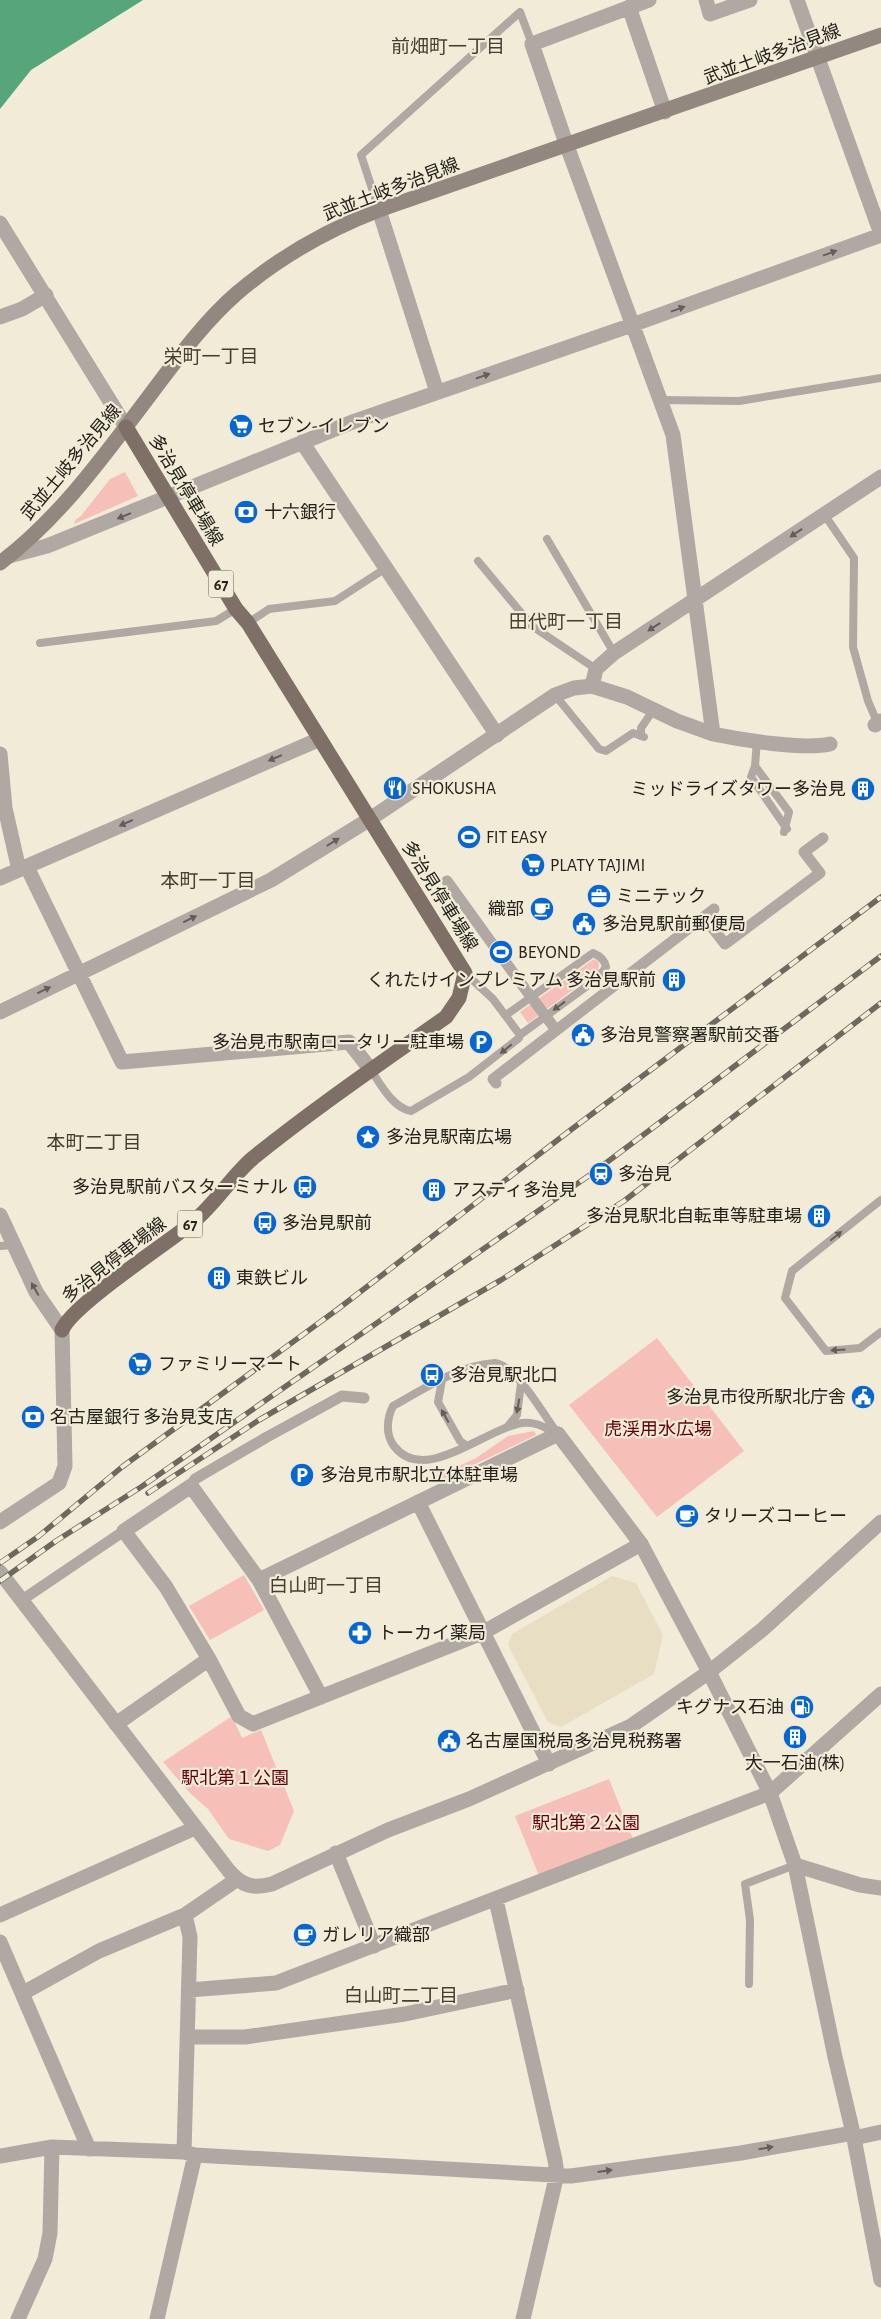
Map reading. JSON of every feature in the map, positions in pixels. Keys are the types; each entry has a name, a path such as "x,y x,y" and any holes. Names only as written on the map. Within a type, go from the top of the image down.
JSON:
{"main road":[{"name":"武並土岐多治見線","path":"4,560 30,540 60,507 126,427 181,353 235,295 316,239 338,226 379,210 666,112 881,35"},
{"name":"多治見停車場線","path":"62,1330 64,1324 83,1306 195,1221 251,1160 371,1070 446,1017 459,998 465,972 248,623 236,609 126,427"}],"street":[{"path":"649,0 532,44 567,146 673,435 713,734"},
{"path":"706,0 710,14 750,0"},
{"path":"4,560 47,546 169,498 302,442 437,392 632,325 881,235 797,0"},
{"path":"630,7 666,112"},
{"path":"379,210 437,392"},
{"path":"0,223 126,427"},
{"path":"0,317 22,309 46,295"},
{"path":"302,442 497,735"},
{"path":"592,686 596,669 614,654 881,477"},
{"path":"0,1012 271,880 370,819 555,695 574,688 592,686 627,696 677,721 713,734 821,746 830,744"},
{"path":"0,878 320,739"},
{"path":"0,754 4,808 23,868 122,1062 349,1042 371,1070"},
{"path":"704,917 725,944 820,873 804,852 823,838"},
{"path":"447,881 556,1030"},
{"path":"496,1083 493,1079 714,908"},
{"path":"0,1215 7,1246 62,1330 65,1458 59,1484 0,1522"},
{"path":"22,1600 191,1486 196,1480 267,1437 342,1396 364,1398"},
{"path":"259,1580 558,1434 641,1544 770,1793 796,1865 881,2280"},
{"path":"191,1486 259,1580 321,1697"},
{"path":"418,1502 549,1764"},
{"path":"0,1572 236,1880 247,1886 257,1888 272,1884 336,1853 549,1764 631,1726 709,1672 763,1629 881,1522"},
{"path":"124,1531 166,1587 209,1659 239,1716 253,1724 482,1633 641,1544"},
{"path":"116,1724 209,1659"},
{"path":"188,1990 276,1984 770,1793 881,1694"},
{"path":"0,1915 195,1828"},
{"path":"336,1853 374,1946"},
{"path":"796,1865 860,1885 881,1888"},
{"path":"23,1993 99,1951 185,1916 236,1880"},
{"path":"496,1900 556,2160 557,2174 523,2319"},
{"path":"157,2319 190,2153 187,2037 190,1937 185,1916"},
{"path":"0,1942 90,2149"},
{"path":"187,2037 245,2037 283,2032 405,2014 516,1990"},
{"path":"0,2156 52,2147 190,2153 571,2176 881,2132"},
{"path":"18,2319 47,2251 50,2233 52,2147"}],"lane":[{"path":"379,210 361,155 520,12 532,44"},
{"path":"659,400 739,401 881,378"},
{"path":"824,514 854,558 853,647 868,700 878,722"},
{"path":"547,540 614,654"},
{"path":"478,561 532,626 596,669"},
{"path":"248,623 269,608 335,601 386,568"},
{"path":"40,643 57,639 216,621 236,609"},
{"path":"555,695 599,749 606,751 633,733 642,736 641,728 654,709"},
{"path":"757,740 755,766 789,812 786,830"},
{"path":"371,1070 379,1083 402,1110 411,1111 475,1072 509,1046 520,1035 598,978 606,967 605,962 599,955 593,953 506,1015"},
{"path":"465,972 506,1015 520,1035"},
{"path":"881,1200 792,1271 785,1298 826,1350 860,1348 881,1332"},
{"path":"480,1364 503,1364 521,1383 558,1434 537,1423 508,1426 436,1460 412,1459 398,1452 390,1441 389,1414 393,1406 442,1380 480,1364"},
{"path":"442,1380 438,1402 460,1441 468,1446"},
{"path":"508,1426 517,1415 521,1383"},
{"path":"749,1984 750,1920 745,1884 796,1865"}],"shaded area":[{"path":"0,0 143,0 31,70 0,109"},
{"path":"612,1576 636,1583 663,1635 654,1674 561,1727 548,1722 508,1645 512,1634"}],"green space":[{"path":"125,472 138,496 74,524 76,519 81,516 110,479"},
{"path":"594,959 599,962 598,971 528,1023 520,1012"},
{"name":"虎渓用水広場","path":"657,1338 744,1451 657,1517 569,1405"},
{"path":"534,1431 536,1435 442,1480 440,1475 476,1458 508,1436"},
{"path":"244,1575 264,1610 210,1640 189,1606"},
{"name":"駅北第１公園","path":"232,1716 242,1738 261,1730 294,1811 280,1845 268,1851 229,1839 208,1809 190,1793 163,1762"},
{"name":"駅北第２公園","path":"609,1779 633,1839 539,1876 515,1816"}],"railway":[{"path":"0,1563 39,1536 122,1467 338,1309 568,1132 881,897"},
{"path":"0,1581 56,1541 141,1487 594,1172 881,956"},
{"path":"148,1493 259,1420 501,1280 624,1201 881,1003"}],"place":[{"name":"セブン-イレブン","path":"241,426"},
{"name":"十六銀行","path":"246,512"},
{"name":"SHOKUSHA","path":"395,788"},
{"name":"ミッドライズタワー多治見","path":"863,789"},
{"name":"FIT EASY","path":"469,837"},
{"name":"PLATY TAJIMI","path":"533,865"},
{"name":"ミニテック","path":"599,896"},
{"name":"織部","path":"542,909"},
{"name":"多治見駅前郵便局","path":"584,924"},
{"name":"BEYOND","path":"501,952"},
{"name":"くれたけインプレミアム 多治見駅前","path":"674,980"},
{"name":"多治見警察署駅前交番","path":"583,1035"},
{"name":"多治見市駅南ロータリー駐車場","path":"481,1042"},
{"name":"多治見駅南広場","path":"368,1137"},
{"name":"多治見","path":"601,1174"},
{"name":"多治見駅前バスターミナル","path":"305,1187"},
{"name":"アスティ多治見","path":"434,1190"},
{"name":"多治見駅北自転車等駐車場","path":"819,1216"},
{"name":"多治見駅前","path":"265,1223"},
{"name":"東鉄ビル","path":"219,1278"},
{"name":"ファミリーマート","path":"140,1364"},
{"name":"多治見駅北口","path":"432,1375"},
{"name":"多治見市役所駅北庁舎","path":"863,1397"},
{"name":"名古屋銀行 多治見支店","path":"33,1417"},
{"name":"多治見市駅北立体駐車場","path":"302,1475"},
{"name":"タリーズコーヒー","path":"687,1516"},
{"name":"トーカイ薬局","path":"360,1633"},
{"name":"キグナス石油","path":"802,1707"},
{"name":"大一石油(株)","path":"795,1737"},
{"name":"名古屋国税局多治見税務署","path":"449,1741"},
{"name":"ガレリア織部","path":"305,1935"}],"district":[{"name":"前畑町一丁目","path":"448,46"},
{"name":"栄町一丁目","path":"211,356"},
{"name":"田代町一丁目","path":"566,621"},
{"name":"本町一丁目","path":"208,880"},
{"name":"本町二丁目","path":"94,1142"},
{"name":"白山町一丁目","path":"326,1585"},
{"name":"白山町二丁目","path":"401,1995"}]}
